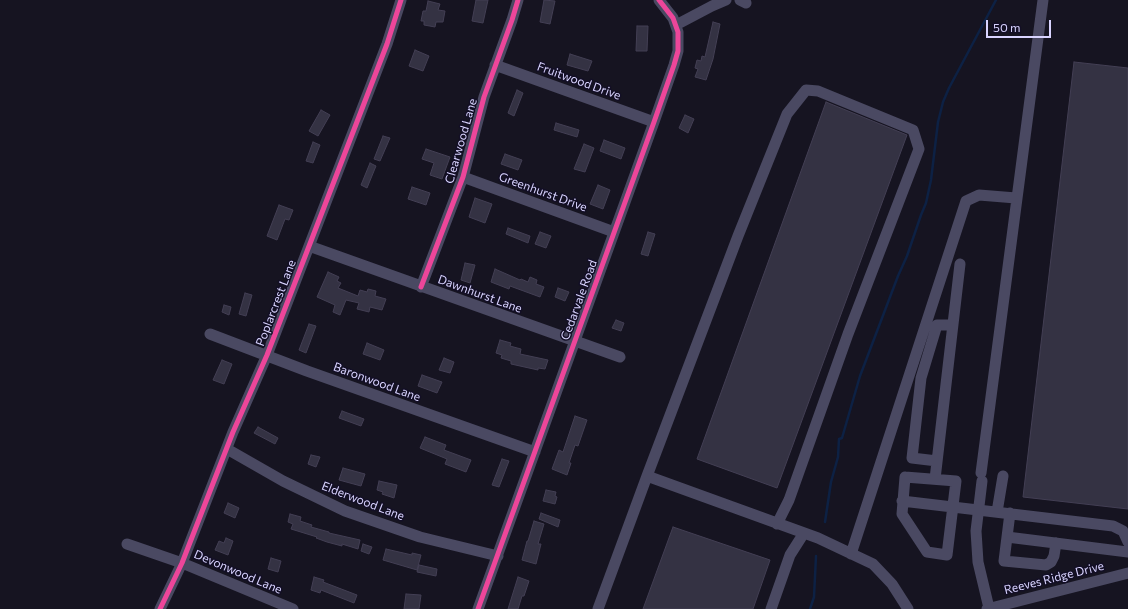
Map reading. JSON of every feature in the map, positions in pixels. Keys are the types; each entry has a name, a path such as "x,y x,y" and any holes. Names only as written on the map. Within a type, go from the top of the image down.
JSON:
{"street":[{"name":"Poplarcrest Lane","path":"160,609 182,563 227,449 267,355 387,44 401,0"},
{"name":"Clearwood Lane","path":"421,287 462,177 484,97 518,0"},
{"name":"Cedarvale Road","path":"478,609 576,341 678,51 679,40 676,25 673,18 659,0"},
{"path":"676,25 726,0"},
{"path":"988,609 978,562 976,531 981,477 1016,198 1043,0"},
{"name":"Fruitwood Drive","path":"495,65 654,122"},
{"path":"598,609 738,236 787,114 806,90 818,91 900,123 913,130 919,149 846,341 789,500 776,524"},
{"name":"Greenhurst Drive","path":"462,177 614,232"},
{"path":"851,554 966,201 980,195 1016,198"},
{"name":"Dawnhurst Lane","path":"308,246 620,357"},
{"path":"935,479 960,264"},
{"path":"937,461 912,458 921,378 937,325 953,325"},
{"name":"Baronwood Lane","path":"210,334 535,452"},
{"name":"Elderwood Lane","path":"227,449 301,490 345,511 420,536 498,556"},
{"path":"647,476 818,538 873,564 892,584 908,609"},
{"path":"997,512 1002,476"},
{"path":"905,477 956,481 947,555 927,552 902,514 902,501 905,477"},
{"path":"902,501 1128,528"},
{"path":"1010,513 1004,561 1046,565 1051,562 1054,556 1056,543"},
{"path":"1114,526 1123,531 1128,542"},
{"path":"771,609 790,556 804,533"},
{"path":"1007,537 1128,552"},
{"name":"Devonwood Lane","path":"127,544 182,563 293,609"},
{"name":"Reeves Ridge Drive","path":"988,609 1128,573"}],"building":[{"path":"476,0 488,0 483,23 472,21"},
{"path":"544,0 555,1 550,24 540,22"},
{"path":"428,1 440,4 438,10 445,11 443,22 436,22 435,27 424,25 424,21 421,21 423,11 426,11"},
{"path":"713,22 720,24 713,59 706,80 695,77 698,69 695,68 697,60 701,61 702,56 705,57"},
{"path":"637,26 648,26 647,51 636,51"},
{"path":"415,50 429,56 423,71 409,66"},
{"path":"570,54 592,61 588,71 567,65"},
{"path":"1074,62 1128,68 1128,509 1023,497"},
{"path":"517,90 523,93 514,116 508,113"},
{"path":"826,102 907,135 777,488 697,459"},
{"path":"321,110 330,115 318,136 309,131"},
{"path":"685,115 694,119 688,133 679,128"},
{"path":"556,123 579,130 577,137 554,130"},
{"path":"383,136 390,138 380,161 374,159"},
{"path":"604,140 625,148 621,159 600,151"},
{"path":"313,142 320,145 313,163 306,161"},
{"path":"584,144 594,148 585,172 574,169"},
{"path":"426,149 450,157 442,179 430,175 434,163 422,159"},
{"path":"505,154 522,160 518,170 501,164"},
{"path":"370,163 376,166 367,188 361,185"},
{"path":"598,185 610,190 603,209 590,204"},
{"path":"412,187 430,193 426,205 408,199"},
{"path":"475,198 492,204 485,223 469,217"},
{"path":"279,205 293,210 289,220 285,219 277,240 267,236"},
{"path":"508,228 530,236 528,243 506,234"},
{"path":"540,232 551,236 546,248 535,244"},
{"path":"648,232 655,234 648,256 641,254"},
{"path":"465,263 475,265 470,283 461,280"},
{"path":"495,269 520,280 521,279 528,282 530,277 537,280 536,284 544,287 540,297 510,286 509,289 491,282"},
{"path":"328,272 339,277 337,281 341,283 338,288 358,296 360,290 367,292 368,289 376,291 375,296 386,299 382,310 370,307 369,312 357,309 359,303 346,300 340,315 333,312 335,305 317,297"},
{"path":"558,288 569,292 565,301 555,297"},
{"path":"245,293 252,295 246,316 239,314"},
{"path":"224,305 231,307 229,315 222,312"},
{"path":"616,320 624,323 621,331 612,328"},
{"path":"309,324 316,326 306,353 299,350"},
{"path":"500,340 511,343 510,346 521,349 520,354 548,360 545,369 538,368 538,370 511,364 511,361 501,358 502,355 496,353"},
{"path":"367,343 384,350 380,360 363,354"},
{"path":"444,358 454,362 450,373 439,370"},
{"path":"222,360 232,364 224,384 213,380"},
{"path":"422,375 442,382 437,393 418,386"},
{"path":"342,411 364,419 361,426 339,418"},
{"path":"575,416 587,420 578,446 575,445 567,475 552,469 559,450 563,452"},
{"path":"258,427 278,438 275,444 254,433"},
{"path":"425,437 446,445 444,450 471,460 466,472 445,464 447,459 420,448"},
{"path":"311,455 320,457 316,467 308,464"},
{"path":"502,459 509,461 499,487 492,485"},
{"path":"343,468 365,474 361,486 339,480"},
{"path":"379,481 397,485 394,498 382,494 383,492 377,490"},
{"path":"546,490 556,492 555,496 557,497 555,504 543,501"},
{"path":"228,503 239,508 235,518 224,513"},
{"path":"541,513 560,520 558,527 539,519"},
{"path":"290,514 301,517 300,521 312,525 311,527 360,540 358,549 342,544 342,546 327,542 316,538 317,537 291,529 293,524 288,522"},
{"path":"534,521 544,524 538,544 541,544 536,564 522,560"},
{"path":"673,527 770,560 753,609 643,609"},
{"path":"226,538 233,541 228,555 215,550 219,541 224,543"},
{"path":"363,544 372,547 369,554 361,551"},
{"path":"386,549 412,555 412,553 421,555 417,570 383,560"},
{"path":"271,558 281,561 278,572 268,569"},
{"path":"419,565 437,569 436,576 417,572"},
{"path":"314,577 357,595 354,603 321,590 320,593 311,590"},
{"path":"518,577 529,581 518,609 508,609"},
{"path":"406,594 421,595 419,609 404,609"}],"waterway":[{"path":"825,522 831,482 838,457 839,439 842,438 860,376 926,203 931,180 938,122 943,102 996,0"},
{"path":"810,609 814,597 816,556"}],"cycle path":[{"path":"160,609 182,563 233,432 267,355 387,44 401,0"},
{"path":"421,287 463,177 484,97 518,0"},
{"path":"478,609 674,65 678,51 678,32 673,18 659,0"}]}
